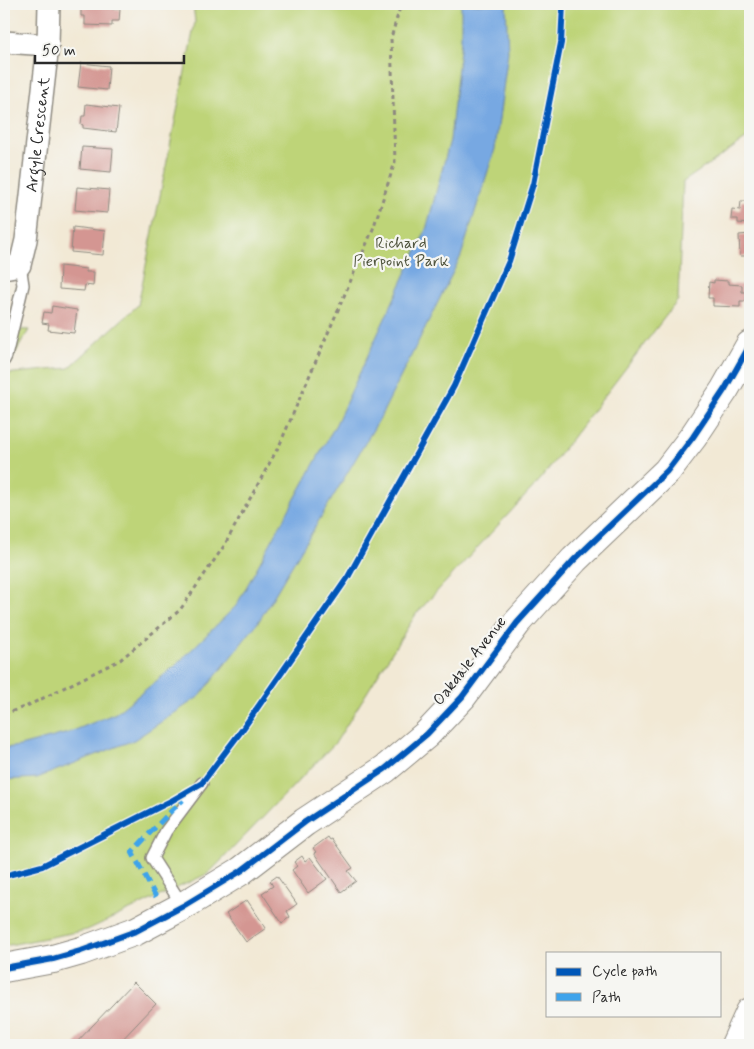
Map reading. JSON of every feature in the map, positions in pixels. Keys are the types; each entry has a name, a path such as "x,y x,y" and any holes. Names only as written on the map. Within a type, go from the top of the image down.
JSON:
{"street":[{"name":"Argyle Crescent","path":"12,267 26,240 48,45 49,4"},
{"path":"4,42 48,45"},
{"name":"Oakdale Avenue","path":"4,968 53,959 81,951 136,931 183,906 241,871 305,822 385,769 427,734 462,697 518,623 574,560 667,471 693,437 725,389 750,345"},
{"path":"735,1045 750,1012"}],"lane":[{"path":"4,360 23,285 12,267"},
{"path":"183,906 152,858 166,831 202,783"}],"path":[{"path":"4,714 27,706 120,660 180,610 224,546 280,444 376,221 395,162 391,38 401,4"},
{"path":"202,783 242,730 348,576 454,386 509,261 533,184 561,43 563,4"},
{"path":"4,876 42,866 171,801"}],"green space":[{"name":"Richard Pierpoint Park","path":"193,4 750,4 750,136 683,182 678,300 540,480 416,614 336,742 209,873 87,930 4,946 4,374 69,368 138,305 195,22"},
{"path":"4,329 29,330 4,372"}],"water":[{"path":"461,4 506,4 508,52 495,149 461,256 380,418 259,621 200,696 134,740 37,778 4,780 4,748 20,746 68,733 116,713 174,667 236,606 336,424 426,230 450,140 461,40"}],"building":[{"path":"86,4 112,4 112,9 120,9 119,21 112,21 112,26 85,25 85,16 81,16 81,7 86,7"},
{"path":"81,63 109,66 107,90 78,87"},
{"path":"86,104 119,108 116,132 83,128 81,124 82,116 85,116"},
{"path":"82,147 113,149 111,172 80,169"},
{"path":"77,187 109,190 107,213 75,210"},
{"path":"741,201 750,201 750,224 738,223 738,219 731,219 732,209 740,210"},
{"path":"73,227 105,231 103,255 71,252"},
{"path":"750,234 750,256 740,256 739,235"},
{"path":"60,266 86,269 86,272 94,272 93,286 85,285 84,291 59,289"},
{"path":"714,280 742,285 742,292 747,292 746,301 740,301 740,307 713,306 713,298 708,298 709,282 714,283"},
{"path":"52,306 77,310 74,333 48,330 49,324 42,323 44,312 51,313"},
{"path":"328,837 330,840 332,839 353,868 348,871 356,881 341,892 314,853 316,852 313,848"},
{"path":"302,856 305,861 310,857 327,879 308,893 292,870 297,866 294,862"},
{"path":"277,876 297,904 287,911 290,917 282,923 262,893 273,886 270,881"},
{"path":"247,900 266,928 246,942 226,914"},
{"path":"134,982 156,1004 117,1045 74,1045"}],"marked path":[{"path":"156,897 132,852 183,800"}],"cycle path":[{"path":"4,876 42,866 171,801 202,783 242,730 348,577 454,386 509,261 533,184 561,43 563,4"},
{"path":"4,968 53,959 81,951 136,931 183,906 241,871 305,822 385,769 427,734 462,697 517,623 574,560 667,471 693,437 725,389 750,345"}]}
